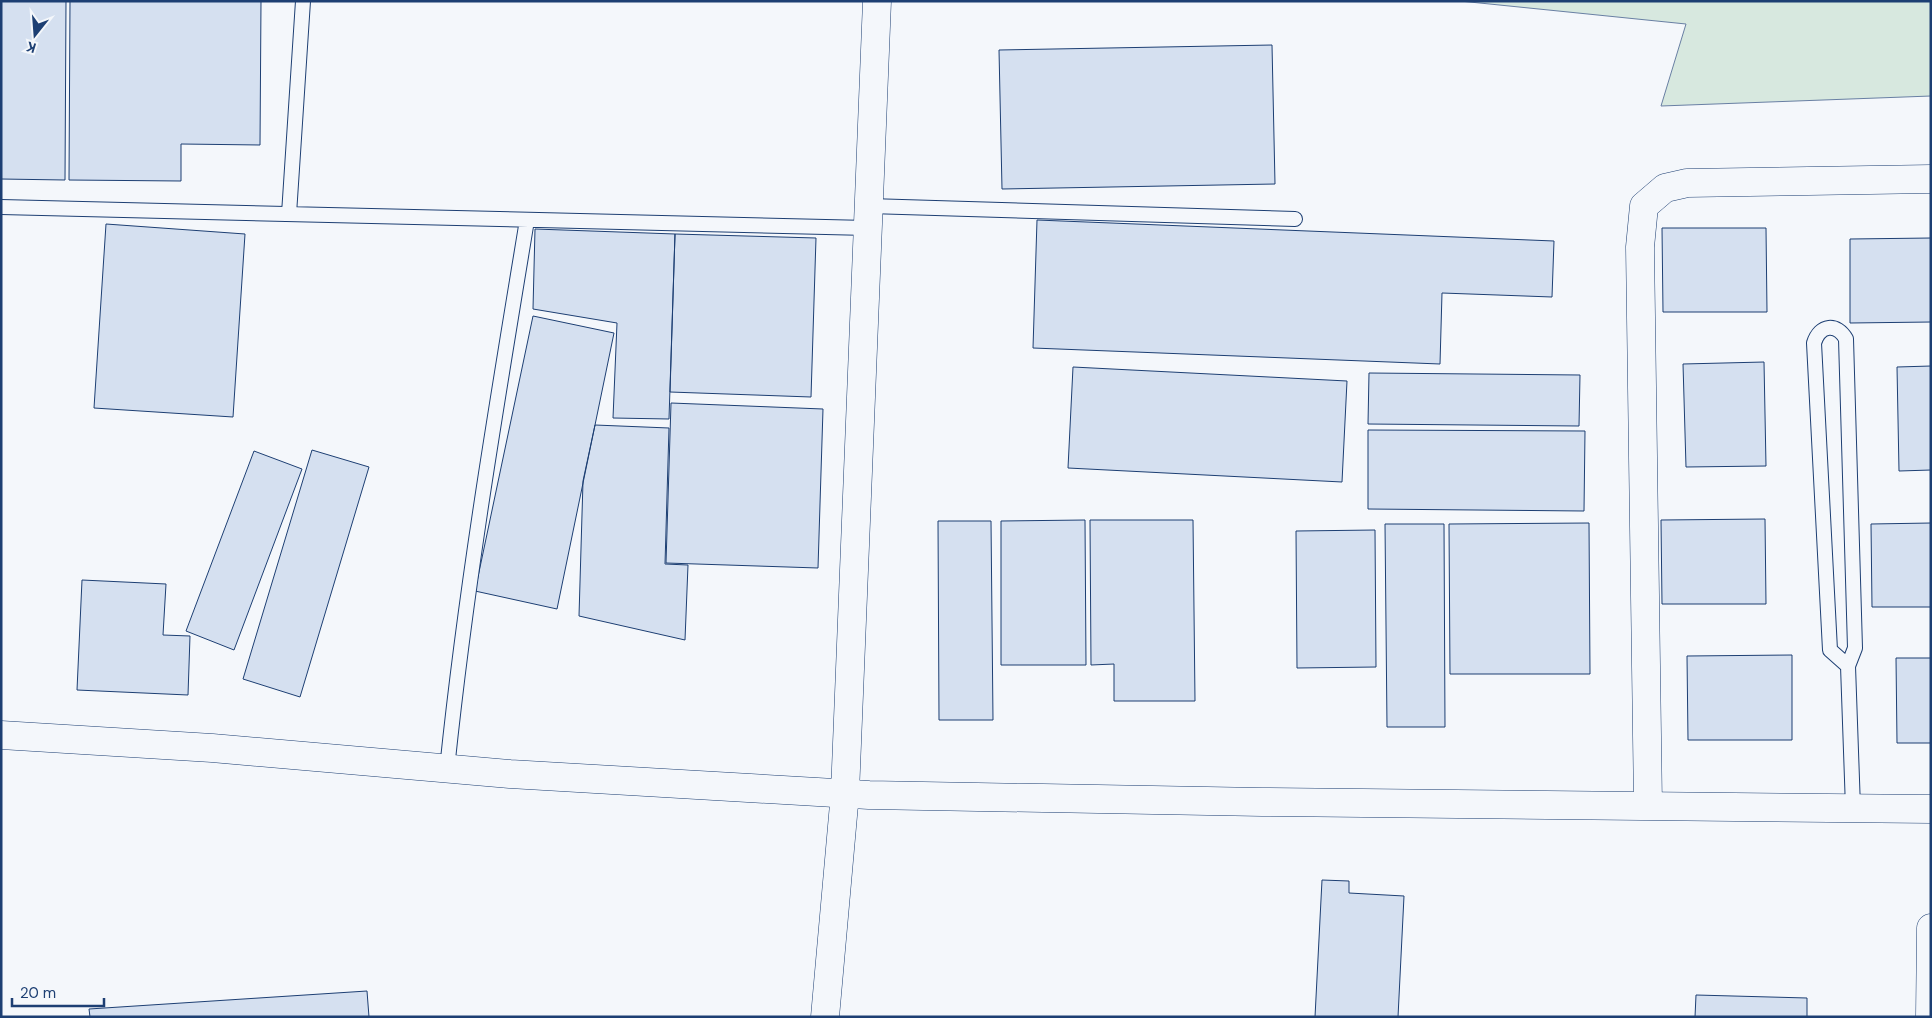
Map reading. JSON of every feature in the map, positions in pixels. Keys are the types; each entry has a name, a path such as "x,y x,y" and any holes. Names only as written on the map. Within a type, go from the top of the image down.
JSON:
{"street":[{"path":"826,1017 845,794 877,1"},
{"path":"1648,805 1640,247 1644,206 1665,188 1687,183 1931,179"},
{"path":"1,735 212,748 520,775 845,794 1252,802 1931,809"},
{"path":"1930,1017 1931,928"}],"lane":[{"path":"289,214 303,1"},
{"path":"1,207 527,220 869,217 1295,219"},
{"path":"447,769 457,676 481,502 527,220"},
{"path":"1848,666 1830,650 1814,343 1817,335 1823,330 1831,328 1837,329 1846,339 1855,648 1848,666 1853,808"}],"shaded area":[{"path":"1460,1 1931,1 1931,96 1661,106 1686,24"}],"building":[{"path":"1,1 66,1 65,180 1,179"},
{"path":"70,1 261,1 260,145 181,144 181,181 69,180"},
{"path":"1272,45 1275,184 1002,189 999,50"},
{"path":"1037,220 1554,241 1552,297 1442,293 1440,364 1033,348"},
{"path":"106,224 245,234 233,417 94,408"},
{"path":"1662,228 1766,228 1767,312 1663,312"},
{"path":"535,229 675,234 669,419 613,418 617,323 533,309"},
{"path":"675,234 816,238 811,397 670,392"},
{"path":"1931,238 1931,322 1850,323 1850,239"},
{"path":"533,316 614,333 557,609 475,591"},
{"path":"1764,362 1766,466 1686,467 1683,364"},
{"path":"1931,366 1931,470 1899,471 1897,367"},
{"path":"1073,367 1347,381 1342,482 1068,468"},
{"path":"1369,373 1580,375 1579,426 1368,424"},
{"path":"671,403 823,409 818,568 666,563"},
{"path":"595,425 669,428 665,564 688,565 685,640 579,616 583,481"},
{"path":"1368,430 1585,431 1584,511 1368,509"},
{"path":"312,450 369,467 300,697 243,679"},
{"path":"254,451 302,469 234,650 186,631"},
{"path":"1765,519 1766,604 1662,604 1661,520"},
{"path":"1085,520 1086,665 1001,665 1001,521"},
{"path":"1090,520 1193,520 1195,701 1114,701 1114,664 1091,665"},
{"path":"938,521 991,521 993,720 939,720"},
{"path":"1589,523 1590,674 1450,674 1449,524"},
{"path":"1931,523 1931,607 1872,607 1871,524"},
{"path":"1385,524 1444,524 1445,727 1387,727"},
{"path":"1375,530 1376,667 1297,668 1296,531"},
{"path":"82,580 166,584 163,635 190,636 188,695 77,690"},
{"path":"1792,655 1792,740 1688,740 1687,656"},
{"path":"1896,658 1931,658 1931,743 1897,743"},
{"path":"1322,880 1349,881 1349,893 1404,896 1398,1017 1315,1017"},
{"path":"367,991 369,1017 90,1017 89,1009"},
{"path":"1696,995 1807,998 1807,1017 1695,1017"}]}
